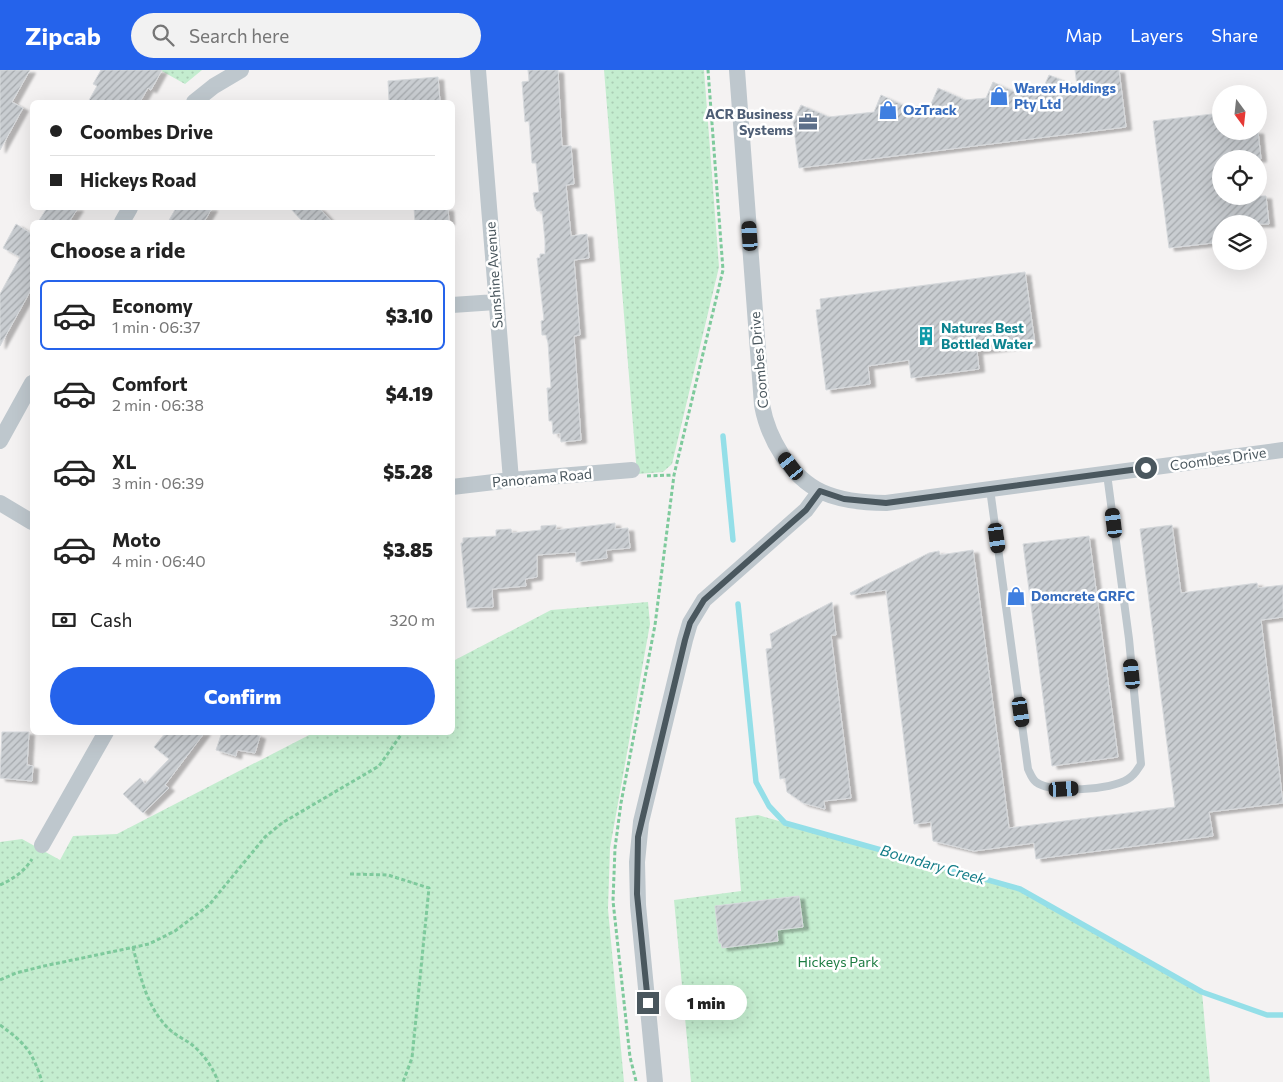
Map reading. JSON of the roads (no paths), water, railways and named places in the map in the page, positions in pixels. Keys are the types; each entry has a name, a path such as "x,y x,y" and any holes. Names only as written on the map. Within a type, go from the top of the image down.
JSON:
{"street":[{"path":"196,100 214,86 241,70"},
{"name":"Sunshine Avenue","path":"478,70 511,480"},
{"name":"Coombes Drive","path":"737,70 762,405 765,422 771,437 791,466 820,491 844,499 886,503 1283,450"},
{"path":"455,305 496,302"},
{"path":"0,441 30,387"},
{"name":"Panorama Road","path":"455,487 632,470"},
{"path":"656,1082 638,905 637,862 641,822 685,640 690,623 704,600 806,510 820,491"},
{"path":"0,503 30,521"},
{"path":"42,845 104,735"}],"lane":[{"path":"990,489 1028,768 1037,782 1048,788 1064,789 1098,786 1126,780 1136,773 1141,764 1131,658 1107,474"}],"waterway":[{"name":"Boundary Creek","path":"723,436 733,540"},
{"name":"Boundary Creek","path":"738,604 756,782 769,806 785,823 1020,889 1202,992 1267,1015 1283,1015"}],"place":[{"name":"Warex Holdings Pty Ltd","path":"999,96"},
{"name":"OzTrack","path":"888,110"},
{"name":"ACR Business Systems","path":"808,122"},
{"name":"Natures Best Bottled Water","path":"926,336"},
{"name":"Domcrete GRFC","path":"1016,596"}],"park label":[{"name":"Hickeys Park","path":"838,962"}]}
